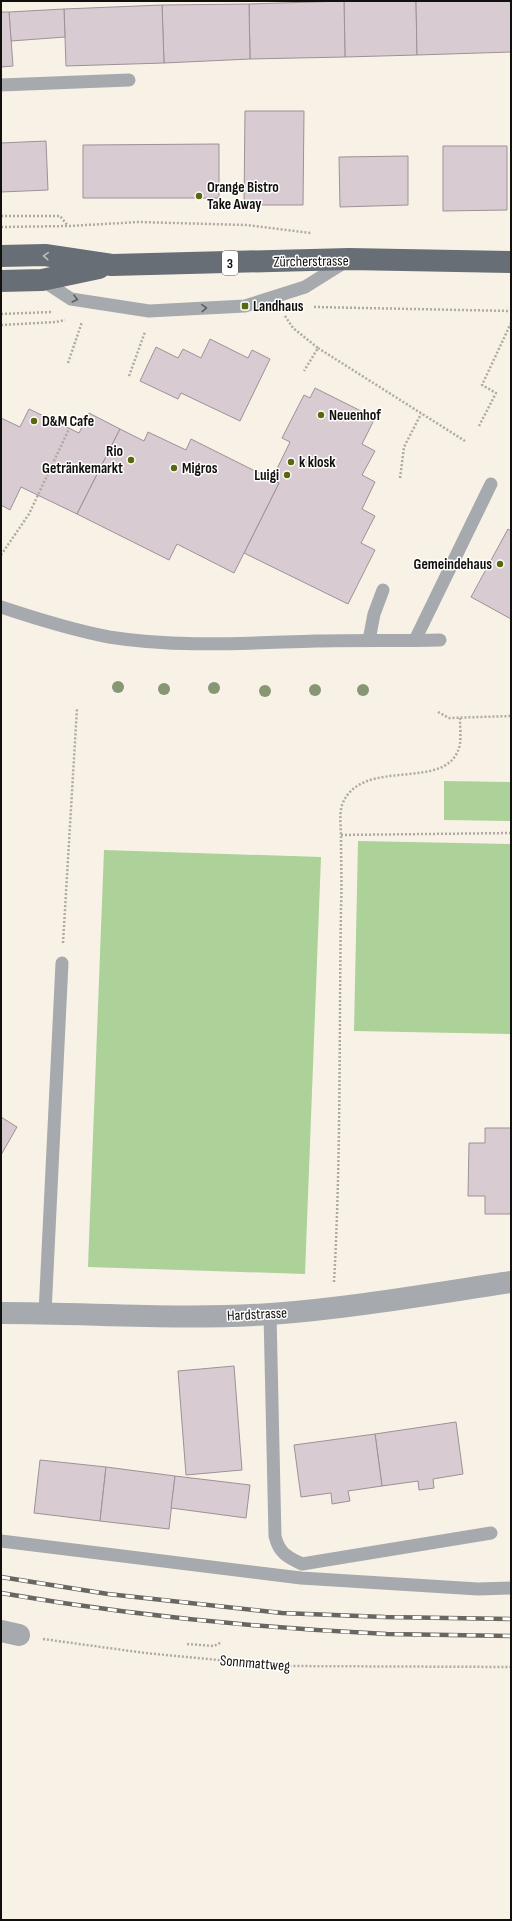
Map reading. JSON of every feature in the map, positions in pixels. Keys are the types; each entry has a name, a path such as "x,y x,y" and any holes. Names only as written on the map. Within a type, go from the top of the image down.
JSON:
{"main road":[{"name":"Zürcherstrasse","path":"1,256 46,255 112,265 349,259 511,262"},
{"name":"Zürcherstrasse","path":"1,281 42,280 112,265"}],"street":[{"name":"Hardstrasse","path":"1,1313 211,1317 270,1314 333,1308 511,1282"}],"lane":[{"path":"1,85 129,80"},
{"path":"42,280 72,299 149,311 245,306 304,287 349,259"},
{"path":"415,640 491,484"},
{"path":"369,640 374,614 383,590"},
{"path":"1,607 57,626 110,637 142,640 226,644 369,640 440,640"},
{"path":"45,1313 62,963"},
{"path":"270,1314 275,1536 278,1547 290,1558 302,1564 491,1533"},
{"path":"1,1540 301,1578 478,1589 511,1588"}],"path":[{"path":"1,216 60,216 69,226"},
{"path":"1,227 69,226 139,222 231,224 316,234"},
{"path":"313,307 511,311"},
{"path":"281,310 293,328 318,348 465,441"},
{"path":"1,314 56,311"},
{"path":"68,363 84,315"},
{"path":"1,325 56,322"},
{"path":"479,426 496,393 482,385 511,323"},
{"path":"129,376 146,330"},
{"path":"304,371 318,348"},
{"path":"400,478 404,447 421,414"},
{"path":"1,555 29,514 69,429"},
{"path":"62,963 77,708"},
{"path":"438,712 449,718 511,716"},
{"path":"333,1308 338,1187 340,814 342,805 353,788 363,782 373,778 428,771 440,768 449,763 456,754 460,744 460,718"},
{"path":"341,834 511,833"},
{"name":"Sonnmattweg","path":"10,1633 115,1649 281,1666 511,1667"},
{"path":"187,1644 214,1646 222,1642"}],"green space":[{"path":"444,781 511,782 511,821 444,820"},
{"path":"358,841 511,844 511,1034 354,1031"},
{"path":"104,850 321,857 305,1274 88,1267"}],"building":[{"path":"344,1 416,1 417,55 345,57"},
{"path":"344,1 345,57 250,59 249,4"},
{"path":"416,1 511,1 511,52 417,55"},
{"path":"249,4 250,59 164,63 162,5"},
{"path":"162,5 164,63 66,66 64,9"},
{"path":"64,9 65,37 11,41 9,12"},
{"path":"1,12 9,12 13,66 1,67"},
{"path":"245,111 304,111 303,205 244,205"},
{"path":"46,141 48,190 1,192 1,143"},
{"path":"219,144 219,198 83,198 83,145"},
{"path":"443,146 507,146 507,210 443,211"},
{"path":"408,156 408,205 340,207 339,157"},
{"path":"210,339 248,358 252,350 270,359 240,421 181,393 178,399 140,381 156,347 178,358 183,349 201,358"},
{"path":"315,388 375,418 362,444 375,451 362,475 375,482 362,509 375,516 361,543 375,550 348,604 244,553 279,483 272,479 290,442 282,438 304,395 310,398"},
{"path":"29,409 79,433 89,413 120,429 77,514 21,487 10,510 1,505 1,418 20,427"},
{"path":"120,429 144,441 148,432 186,450 191,439 279,483 234,573 177,544 169,560 77,514"},
{"name":"Gemeindehaus","path":"508,529 511,531 511,619 471,597"},
{"path":"1,1117 17,1127 1,1155"},
{"path":"485,1128 511,1128 511,1214 485,1214 485,1196 468,1196 469,1143 485,1143"},
{"path":"234,1366 242,1470 186,1475 178,1371"},
{"path":"456,1422 463,1474 433,1479 434,1488 419,1490 418,1481 382,1486 375,1434"},
{"path":"375,1434 382,1486 348,1491 350,1501 332,1504 331,1493 301,1497 294,1445"},
{"path":"40,1460 106,1467 100,1521 34,1513"},
{"path":"106,1467 175,1476 169,1529 100,1521"},
{"path":"175,1476 250,1485 246,1518 171,1508"}],"railway":[{"path":"1,1577 108,1594 282,1613 385,1617 511,1619"},
{"path":"1,1593 97,1608 193,1620 387,1634 511,1636"}],"place":[{"name":"Orange Bistro Take Away","path":"199,196"},
{"name":"Landhaus","path":"245,306"},
{"name":"Neuenhof","path":"321,415"},
{"name":"D&M Cafe","path":"34,421"},
{"name":"Rio Getränkemarkt","path":"131,460"},
{"name":"k klosk","path":"291,462"},
{"name":"Migros","path":"174,468"},
{"name":"Luigi","path":"287,475"},
{"name":"Gemeindehaus","path":"500,564"}]}
